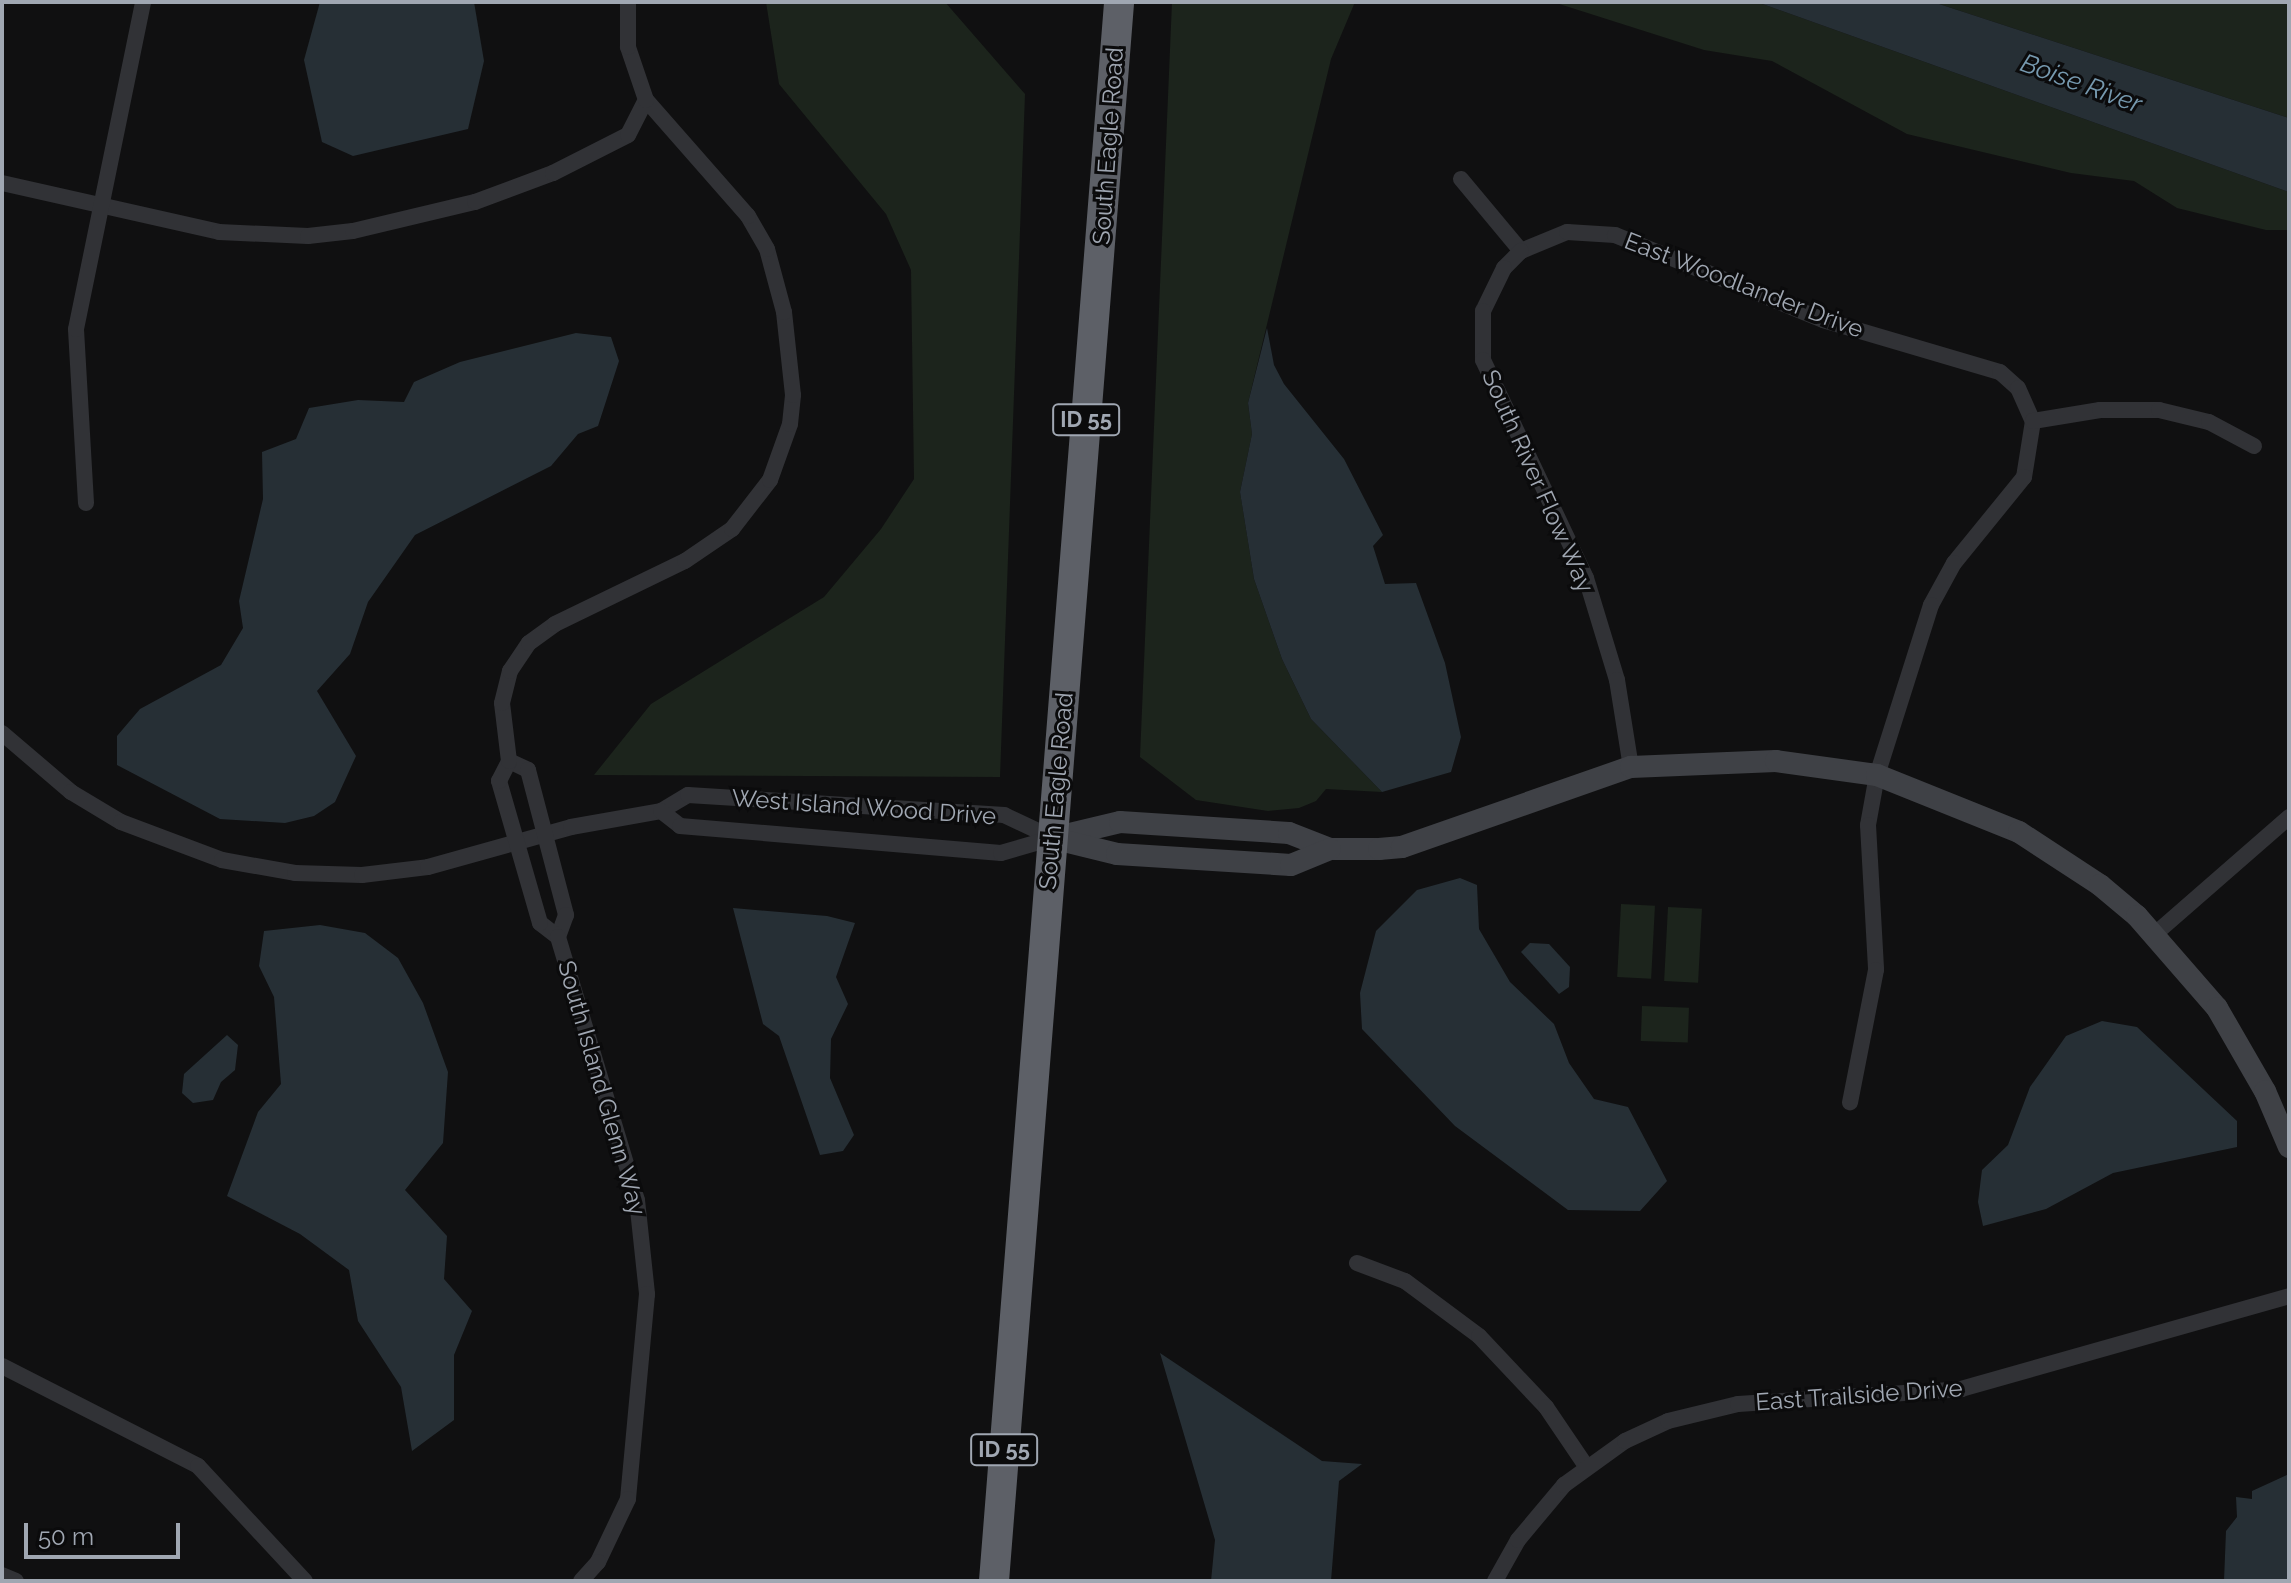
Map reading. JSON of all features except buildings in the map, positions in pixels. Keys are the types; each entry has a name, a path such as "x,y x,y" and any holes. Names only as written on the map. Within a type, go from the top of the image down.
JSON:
{"highway":[{"name":"South Eagle Road","path":"994,1581 1119,2"}],"street":[{"path":"86,503 76,329 143,2"},
{"name":"South Island Glenn Way","path":"581,1581 619,1526 634,1466 646,1323 645,1251 628,1162 558,937 540,923 499,781 509,761 502,703 510,671 529,643 593,604 685,561 732,529 770,480 790,424 791,367 784,312 767,249 748,216 646,100 628,47 628,2"},
{"path":"2,183 189,227 263,236 394,223 515,189 591,155 628,135 646,100"},
{"path":"1461,179 1521,251"},
{"name":"East Woodlander Drive","path":"1521,251 1567,232 1615,235 1823,320 2000,372 2018,388 2033,421"},
{"name":"South River Flow Way","path":"1521,251 1504,268 1487,300 1480,336 1483,360 1586,578 1617,680 1631,767"},
{"path":"1850,1102 1876,970 1868,825 1877,775 1931,605 1954,563 2024,477 2033,421 2100,410 2159,410 2209,422 2254,446"},
{"name":"West Island Wood Drive","path":"2,733 71,792 121,822 222,860 295,873 362,875 428,867 545,834 661,811 688,795 1004,815 1053,838"},
{"name":"South Island Glenn Way","path":"509,761 528,770 566,915 558,937"},
{"path":"1053,838 1117,854 1291,865 1330,849 1402,847 1631,767 1776,761 1877,775 1976,810 2019,832 2100,885 2155,934 2217,1008 2243,1048 2289,1147"},
{"name":"West Island Wood Drive","path":"661,811 680,826 1001,853 1053,838"},
{"path":"2155,934 2289,817"},
{"path":"1053,838 1120,822 1289,833 1330,849"},
{"path":"1357,1263 1405,1281 1479,1336 1546,1407 1586,1466"},
{"name":"East Trailside Drive","path":"1495,1581 1515,1545 1548,1502 1586,1466 1646,1430 1714,1408 1961,1389 2289,1296"},
{"path":"2,1366 198,1466 305,1581"},
{"path":"2,1575 16,1581"}],"shaded area":[{"path":"766,2 945,2 1025,94 1000,777 594,775 651,704 824,597 881,529 914,479 911,270 886,214 779,84"},
{"path":"1172,2 1355,2 1331,59 1248,403 1252,434 1240,492 1254,579 1282,659 1311,719 1382,792 1326,789 1316,801 1299,808 1268,811 1196,800 1140,757"},
{"path":"1553,2 1757,2 2289,192 2289,230 2266,230 2177,208 2134,181 2071,173 1907,134 1772,61 1704,50"},
{"path":"1933,2 2289,2 2289,118"},
{"path":"1621,904 1655,906 1651,979 1617,977"},
{"path":"1668,907 1702,909 1698,983 1664,981"},
{"path":"1642,1006 1689,1008 1688,1043 1641,1041"}],"water":[{"path":"320,2 474,2 484,61 468,129 353,156 322,142 304,60"},
{"name":"Boise River","path":"1757,2 1933,2 2289,118 2289,192"},
{"path":"1267,328 1274,365 1284,384 1344,459 1383,535 1373,546 1385,584 1416,583 1445,663 1461,737 1451,772 1382,792 1311,719 1282,659 1254,579 1240,492 1252,434 1248,403"},
{"path":"576,333 611,337 619,361 598,426 578,434 551,466 415,535 368,602 350,654 317,691 356,756 335,802 314,816 285,823 220,819 117,765 117,736 140,709 221,665 243,628 239,601 263,499 262,452 296,439 309,408 358,400 404,402 414,382 460,362"},
{"path":"1460,878 1477,885 1479,929 1510,982 1554,1024 1569,1063 1594,1099 1628,1107 1667,1181 1640,1211 1568,1210 1455,1126 1362,1029 1360,993 1376,931 1417,890"},
{"path":"733,908 827,916 855,923 836,977 848,1004 831,1039 830,1078 854,1135 843,1151 820,1155 779,1036 763,1024"},
{"path":"320,925 365,933 398,958 423,1003 448,1072 443,1143 405,1190 447,1236 444,1279 472,1311 454,1355 454,1420 412,1451 401,1387 358,1321 349,1270 300,1234 227,1196 258,1112 281,1084 274,997 259,966 264,931"},
{"path":"1530,943 1549,944 1570,967 1569,987 1559,994 1521,952"},
{"path":"2102,1021 2137,1027 2237,1121 2237,1147 2113,1173 2046,1209 1983,1226 1978,1202 1982,1170 2008,1145 2030,1087 2066,1036"},
{"path":"227,1035 238,1045 235,1070 221,1082 213,1100 193,1103 182,1093 184,1074"},
{"path":"1160,1353 1322,1461 1362,1464 1339,1481 1331,1581 1211,1581 1215,1540"},
{"path":"2289,1474 2289,1581 2224,1581 2226,1531 2237,1517 2236,1497 2252,1499 2252,1491"}]}
